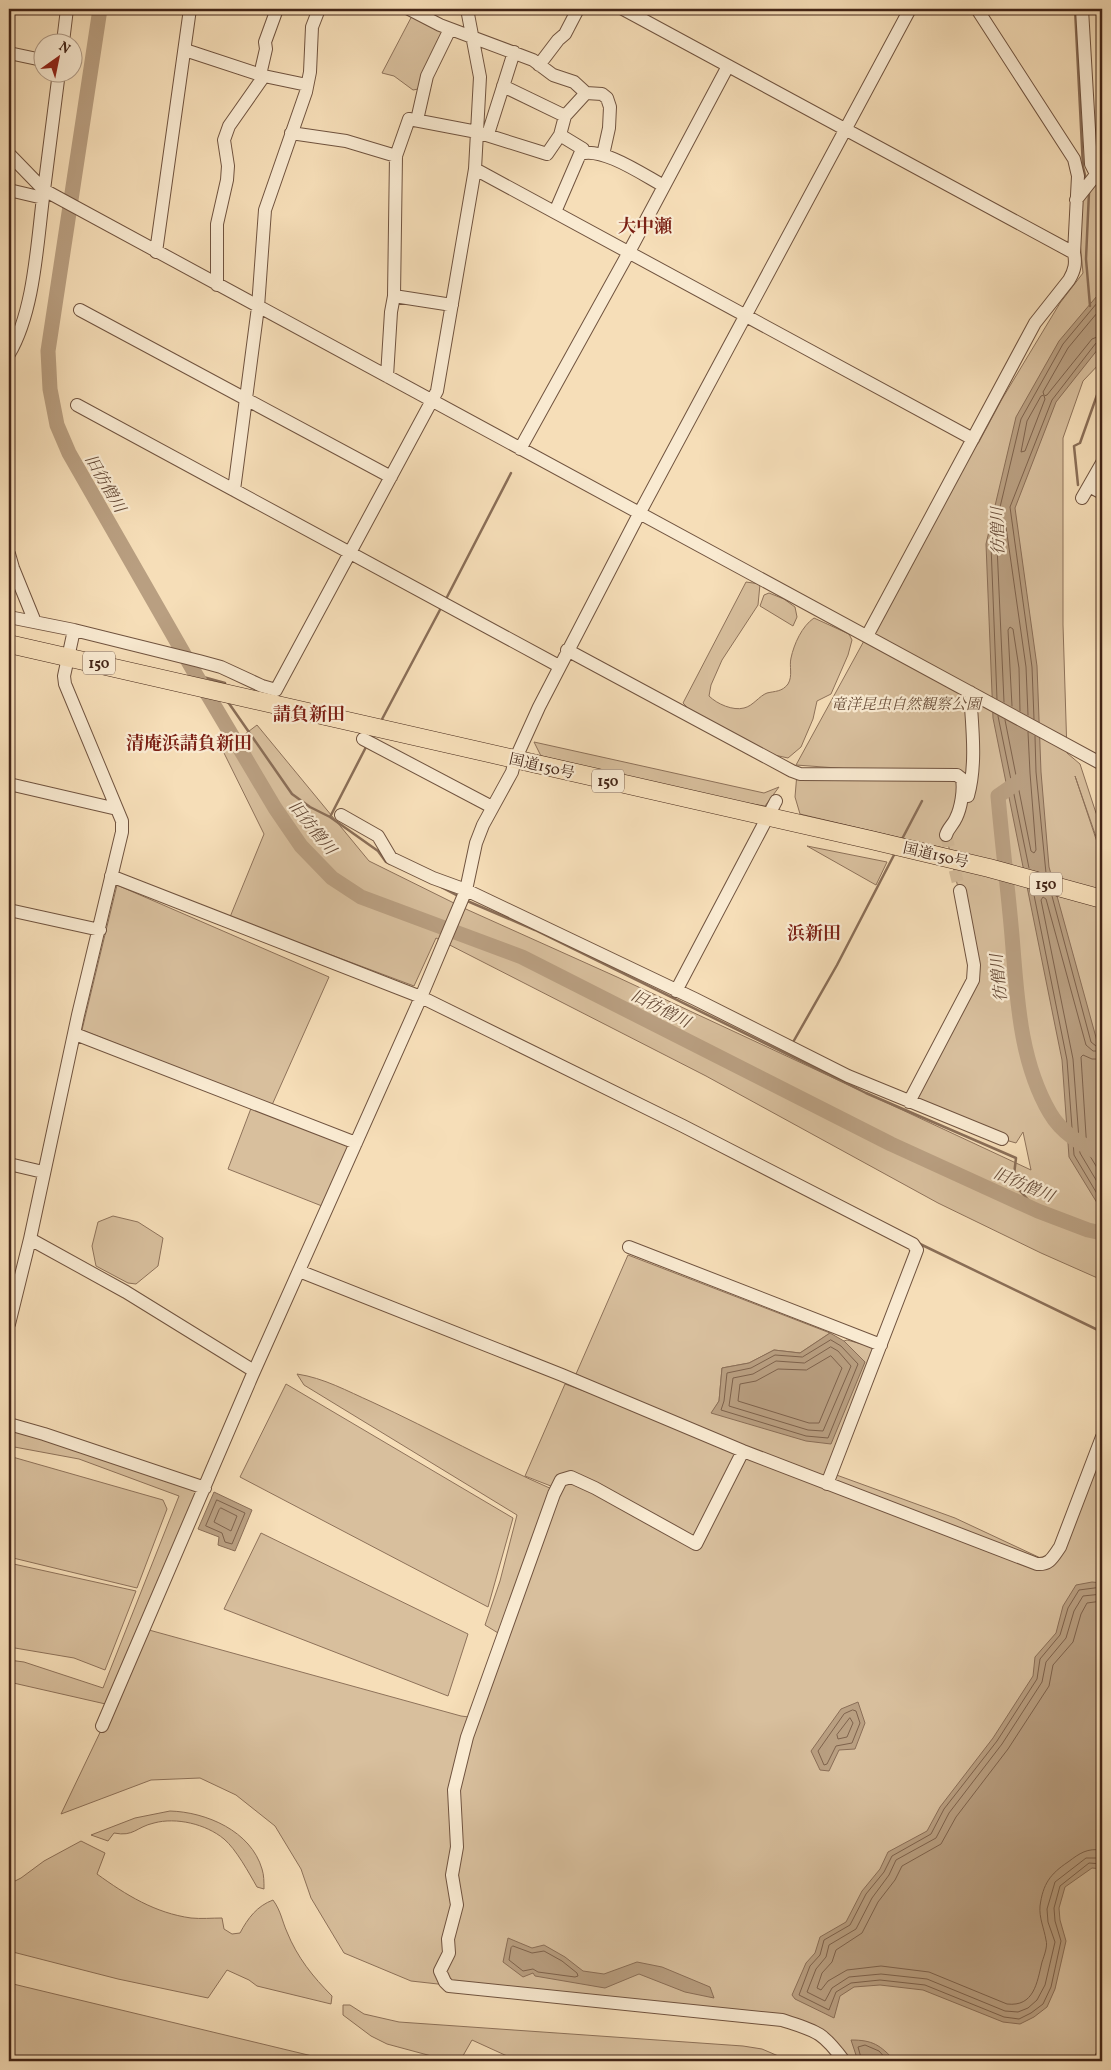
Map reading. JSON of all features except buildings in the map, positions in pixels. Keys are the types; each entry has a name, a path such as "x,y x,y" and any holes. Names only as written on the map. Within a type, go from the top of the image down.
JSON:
{"highway":[{"name":"国道150号","path":"9,644 515,760 771,809 1102,899"}],"street":[{"path":"65,32 68,9"},
{"path":"156,252 190,9"},
{"path":"218,285 217,224 227,180 228,166 224,140 229,126 262,76 266,49 265,42 277,9"},
{"path":"234,490 258,307 265,210 307,85 310,72 312,27 318,9"},
{"path":"409,9 450,29 514,52 539,65 553,75 574,82 586,93 602,94 607,98 610,107 609,128 603,155"},
{"path":"467,9 480,77 483,133"},
{"path":"539,65 558,40 565,34 578,9"},
{"path":"623,9 1074,253"},
{"path":"102,1726 254,1371 421,997 466,890 476,843 483,825 512,772 515,760 567,650 910,9"},
{"path":"867,636 1035,323 1074,273 1076,262 1074,253 1079,195 1078,176 1074,159 977,9"},
{"path":"1079,195 1097,173 1091,164 1082,9"},
{"path":"416,120 427,76 450,29"},
{"path":"185,50 262,76 307,85"},
{"path":"9,617 74,630 199,661 220,667 262,686 276,690 437,391 475,169 483,133 503,86 514,52"},
{"path":"9,53 32,58"},
{"path":"520,449 629,252 728,66"},
{"path":"9,354 22,327 28,303 58,82"},
{"path":"503,86 565,116"},
{"path":"387,376 391,312 394,296 396,156 409,119 483,133 547,154 560,135 565,116 586,93"},
{"path":"291,133 346,141 396,156"},
{"path":"560,135 583,149 584,152 603,155 664,186"},
{"path":"555,212 580,154 584,152"},
{"path":"9,154 43,194"},
{"path":"475,169 973,439"},
{"path":"9,190 43,194 156,252 1102,764"},
{"path":"394,296 452,305"},
{"path":"80,310 391,477"},
{"path":"77,406 559,666"},
{"path":"1082,498 1102,463"},
{"path":"1089,486 1102,493"},
{"path":"9,554 35,622"},
{"path":"9,1324 122,832 122,820 65,684 64,676 74,630"},
{"path":"567,650 800,774 957,775 962,779 962,792 956,819 947,831 960,823 971,785 973,748 970,692"},
{"path":"363,739 492,807"},
{"path":"9,784 117,809"},
{"path":"676,991 771,809"},
{"path":"342,815 378,836 384,842 391,858 433,878 466,890 848,1076 1002,1139"},
{"path":"111,876 421,997 683,1126 914,1244 917,1250 827,1484"},
{"path":"909,1102 974,980 974,965 960,891"},
{"path":"9,910 100,930"},
{"path":"75,1034 356,1143"},
{"path":"9,1164 43,1172"},
{"path":"30,1238 126,1292 254,1371"},
{"path":"629,1247 881,1345"},
{"path":"299,1272 562,1375 743,1451 1032,1562 1044,1564 1049,1562 1060,1547 1102,1437"},
{"path":"9,1424 205,1488"},
{"path":"743,1451 696,1544 595,1488 571,1477 561,1480 554,1494 467,1737 458,1773 454,1790 457,1847 452,1875 457,1904 448,1939 449,1953 440,1971 445,1982 450,1986 782,2020 813,2030 825,2037 844,2061"},
{"path":"1100,2061 1102,2056"}],"green space":[{"path":"414,12 449,31 424,88 413,90 394,76 382,73"},
{"name":"竜洋昆虫自然観察公園","path":"1096,174 1102,180 1102,361 1083,381 1063,438 1063,625 1067,753 1080,764 1096,813 1102,824 1102,854 1075,776 1102,857 1102,1280 938,1203 706,1076 436,938 414,986 230,917 264,834 223,751 257,725 369,861 468,910 617,977 1031,1170 1023,1132 1016,1143 1002,1139 916,1101 979,981 947,839 943,848 800,814 795,797 797,773 960,777 796,765 951,482 979,442 1002,399 1060,303 1083,273 1076,200"},
{"path":"746,582 760,584 758,605 722,660 711,685 709,696 721,704 735,709 744,708 764,694 786,687 790,678 791,658 796,641 802,630 814,618 849,634 852,640 848,655 831,694 817,701 813,719 801,747 788,758 765,753 692,712 683,703"},
{"path":"769,593 784,599 795,607 797,617 793,626 760,606 764,595"},
{"path":"534,742 764,793 779,787 765,806 716,798 541,756"},
{"path":"807,846 887,862 876,885"},
{"path":"117,885 329,977 272,1105 82,1030"},
{"path":"253,1103 356,1143 327,1208 228,1169"},
{"path":"113,1216 138,1222 163,1238 158,1266 136,1284 128,1283 96,1266 92,1246 98,1222"},
{"path":"628,1255 830,1333 800,1353 774,1350 749,1363 722,1368 719,1401 712,1413 865,1362 844,1341 847,1340 876,1348 831,1473 955,1518 1049,1562 1102,1445 1102,2061 837,2061 828,2034 796,2024 411,1981 344,1953 311,1898 301,1869 275,1826 236,1795 200,1778 151,1780 61,1814 149,1630 461,1716 477,1718 496,1669 498,1669 519,1595 503,1636 485,1625 500,1581 517,1515 304,1385 297,1374 344,1389 554,1490 556,1488 525,1476 565,1384 715,1439 576,1374"},
{"path":"286,1384 513,1518 488,1607 240,1477"},
{"path":"9,1424 197,1489 159,1594 110,1705 9,1682 9,1660 24,1662 103,1688 179,1496 79,1459 9,1446"},
{"path":"9,1456 163,1500 167,1509 137,1588 9,1557"},
{"path":"261,1533 468,1634 448,1696 224,1609"},
{"path":"9,1563 136,1591 105,1670 74,1658 9,1647"},
{"path":"170,1811 198,1815 225,1826 238,1834 256,1856 263,1871 264,1889 257,1887 229,1843 209,1829 200,1826 181,1821 163,1821 148,1825 131,1833 114,1833 108,1841 91,1835 135,1818"},
{"path":"81,1841 105,1853 97,1874 119,1889 141,1902 178,1916 222,1918 224,1929 232,1934 240,1933 254,1913 273,1900 280,1912 291,1941 301,1958 312,1974 332,1996 331,2004 257,1986 249,1980 227,1970 208,1998 118,1979 9,1951 9,1884 21,1878 44,1861"},
{"path":"9,1983 333,2061 9,2061"},
{"path":"343,2005 350,2005 364,2014 399,2022 743,2046 762,2049 790,2061 518,2061 472,2040 460,2061 450,2061 387,2044 371,2036 343,2015"}],"water":[{"path":"1102,290 1102,344 1056,402 1015,508 1037,666 1041,772 1049,867 1097,1041 1102,1039 1102,1211 1069,1157 1062,1060 993,718 986,544 1016,417 1059,341"},
{"path":"830,1333 844,1341 865,1362 831,1444 806,1441 711,1413 719,1401 722,1368 749,1363 774,1350 800,1353"},
{"path":"214,1492 252,1510 235,1551 218,1545 219,1537 198,1529"},
{"path":"1092,1582 1102,1583 1102,1869 1092,1868 1065,1887 1059,1908 1060,1920 1066,1941 1055,1989 1047,2007 1034,2017 1020,2024 1003,2022 923,1990 880,1985 854,1987 840,1996 834,2018 795,1999 792,1995 806,1963 815,1953 820,1937 846,1922 862,1891 880,1869 888,1852 927,1831 940,1807 993,1738 1033,1676 1035,1657 1056,1633 1063,1606 1076,1585"},
{"path":"858,1702 865,1723 855,1749 839,1750 829,1771 820,1770 811,1751 841,1709"},
{"path":"508,1938 532,1948 544,1945 565,1957 583,1971 604,1974 637,1962 662,1967 710,1987 714,1998 685,1992 639,1974 605,1988 535,1976 533,1973 523,1977 503,1962"},
{"path":"851,2040 876,2044 895,2061 858,2061"}],"waterway":[{"name":"旧彷僧川","path":"100,9 48,351 50,389 57,425 69,453 196,675 275,808 301,846 332,878 361,897 522,957 891,1144 1038,1211 1088,1230 1102,1233"},
{"path":"1075,9 1083,167 1086,179"},
{"path":"1089,192 1086,259 1090,306"},
{"path":"1078,485 1074,446 1080,443 1102,381"},
{"path":"446,599 511,473"},
{"path":"380,723 442,606"},
{"path":"196,675 225,683 225,687"},
{"path":"228,702 292,794 310,807 330,817 378,851 386,862 390,864"},
{"path":"330,817 367,745"},
{"name":"彷僧川","path":"1021,780 998,796 1021,1027 1032,1071 1050,1113 1073,1138 1102,1154"},
{"path":"901,841 922,801"},
{"path":"792,1044 837,965 895,853"},
{"path":"441,887 458,896"},
{"path":"465,900 535,930 866,1093 1016,1158 1013,1183 1038,1211"},
{"path":"918,1243 1102,1332"}],"tunnel":[{"path":"946,835 960,891"}],"district":[{"name":"大中瀬","path":"645,226"},
{"name":"請負新田","path":"309,714"},
{"name":"清庵浜請負新田","path":"189,743"},
{"name":"浜新田","path":"814,933"}]}
